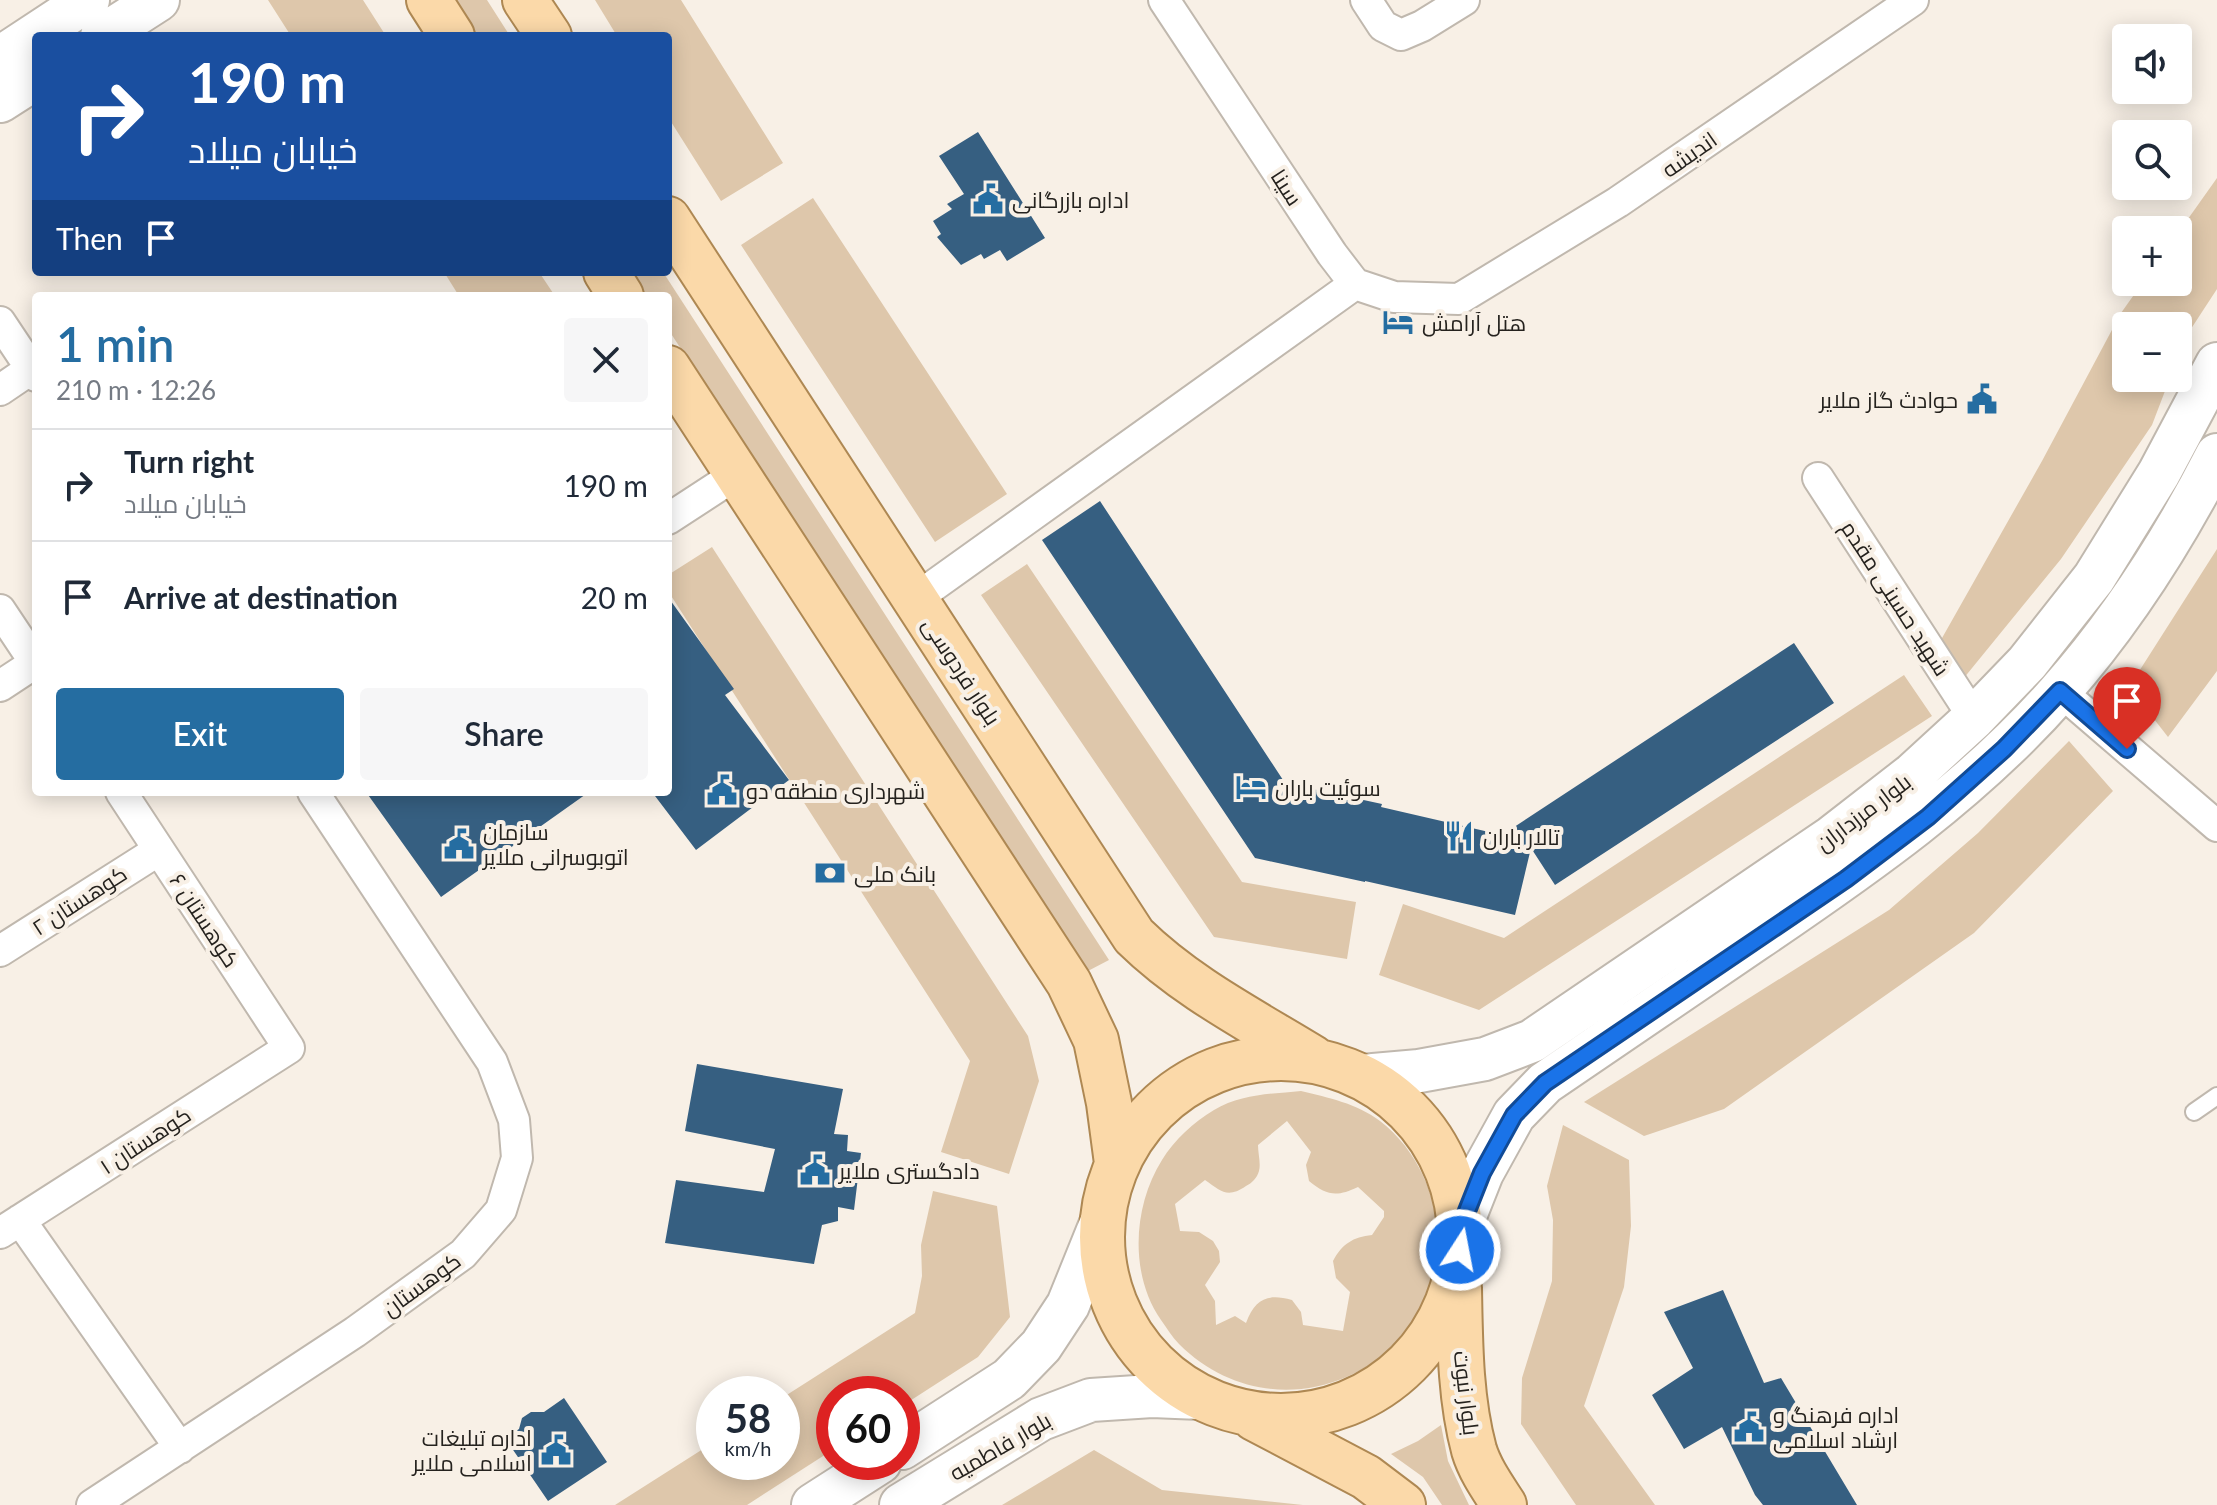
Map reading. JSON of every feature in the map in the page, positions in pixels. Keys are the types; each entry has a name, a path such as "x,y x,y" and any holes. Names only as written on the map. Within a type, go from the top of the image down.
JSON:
{"main road":[{"path":"39,32 88,0"},
{"path":"108,32 158,0"},
{"path":"429,0 449,32"},
{"path":"525,0 546,32"},
{"path":"0,58 32,37"},
{"path":"0,101 32,81"},
{"name":"بلوار فردوسی","path":"672,225 1134,936 1159,960 1198,989 1318,1061"},
{"name":"بلوار مرزداران","path":"1362,1076 1419,1071 1485,1059 1532,1041 1832,837 1913,774 1974,718 2027,663 2094,578 2159,473 2217,364"},
{"path":"672,374 1069,983 1096,1040 1117,1163"},
{"name":"بلوار مرزداران","path":"1461,1226 1482,1173 1514,1115 1545,1083 1846,879 1928,817 2004,749 2060,691 2129,603 2197,494 2217,455"},
{"path":"920,1436 1009,1379 1041,1346 1068,1305 1102,1221 1117,1163 1143,1122 1179,1089 1222,1067 1269,1058 1318,1061 1362,1076 1401,1102 1432,1138 1453,1180 1461,1226 1458,1273 1445,1311 1425,1346 1397,1375 1363,1397 1325,1411 1285,1417 1245,1413"},
{"path":"1102,1221 1103,1264 1114,1305 1135,1343 1164,1374 1200,1398 1245,1413 1366,1477 1403,1505"},
{"name":"بلوار نبوت","path":"1458,1273 1465,1405 1475,1452 1504,1505"},
{"name":"بلوار فاطمیه","path":"901,1505 1041,1419 1091,1400 1152,1396 1200,1398"},
{"path":"813,1505 852,1480"}],"street":[{"name":"سینا","path":"1164,0 1355,284"},
{"path":"1366,0 1383,26 1401,35 1464,0"},
{"name":"اندیشه","path":"1355,284 1394,297 1459,299 1618,202 1904,2"},
{"path":"915,599 1355,284"},
{"path":"0,322 32,370"},
{"path":"0,390 32,374"},
{"path":"672,516 737,474"},
{"name":"شهید حسینی مقدم","path":"1818,478 1974,718"},
{"path":"0,610 32,658"},
{"path":"0,686 32,666"},
{"path":"2060,691 2217,826"},
{"name":"کوهستان ۶","path":"124,796 289,1048"},
{"name":"کوهستان","path":"92,1505 355,1332 463,1254 501,1210 517,1158 514,1120 492,1062 316,796"},
{"name":"کوهستان ۲","path":"0,951 159,850"},
{"name":"کوهستان ۱","path":"10,1227 289,1048"},
{"path":"10,1227 180,1448"}],"lane":[{"path":"2194,1112 2217,1096"}],"shaded area":[{"path":"268,0 363,0 383,32 288,32"},
{"path":"454,0 487,0 507,32 474,32"},
{"path":"595,0 681,0 783,163 721,201 672,123 672,32 615,32"},
{"path":"2217,178 2217,289 2192,327 2192,312 2122,312 2133,296 2192,296 2190,216"},
{"path":"813,198 1007,494 935,542 741,245"},
{"path":"446,276 542,276 552,292 456,292"},
{"path":"634,276 666,276 1109,960 1086,972 672,335 672,292 644,292"},
{"path":"2112,330 2112,392 2165,392 2152,425 2061,559 1959,684 1933,654"},
{"path":"712,547 1028,1036 1039,1081 1009,1174 941,1152 970,1061 672,597 672,572"},
{"path":"2217,549 2217,671 2168,737 2129,687"},
{"path":"1027,564 1242,882 1356,902 1347,959 1214,937 981,595"},
{"path":"1904,675 1932,716 1479,1010 1379,975 1403,904 1504,938"},
{"path":"2069,741 2113,791 1974,933 1724,1109 1644,1136 1584,1102 1889,910 1978,833"},
{"path":"1301,1091 1361,1110 1380,1121 1402,1142 1419,1168 1431,1196 1437,1226 1438,1257 1432,1287 1419,1315 1400,1340 1375,1361 1348,1376 1320,1386 1290,1390 1261,1387 1232,1379 1204,1365 1179,1344 1151,1302 1144,1282 1139,1240 1145,1198 1152,1178 1185,1132 1214,1110 1235,1101","holes":["1287,1121 1311,1152 1306,1165 1309,1181 1321,1190 1332,1193 1358,1187 1384,1211 1384,1217 1372,1235 1349,1242 1333,1261 1336,1278 1350,1292 1343,1331 1303,1325 1301,1312 1292,1300 1276,1297 1258,1303 1246,1323 1235,1316 1216,1325 1215,1301 1205,1285 1220,1262 1219,1251 1213,1241 1199,1232 1180,1231 1175,1204 1205,1180 1229,1193 1250,1183 1259,1171 1258,1145"]},
{"path":"1563,1125 1629,1160 1631,1226 1624,1287 1584,1406 1655,1505 1576,1505 1521,1424 1522,1378 1552,1281 1553,1220 1547,1186"},
{"path":"933,1191 997,1206 1010,1317 978,1357 920,1394 920,1376 816,1376 915,1313 922,1276 921,1245"},
{"path":"816,1376 816,1461 800,1471 800,1386"},
{"path":"1441,1425 1448,1461 1469,1505 1442,1505 1423,1477 1391,1454"},
{"path":"1094,1450 1162,1490 1303,1505 1002,1505"},
{"path":"696,1453 696,1480 786,1480 747,1505 615,1505"}],"building":[{"name":"اداره بازرگانی","path":"978,132 1045,238 1007,261 1000,250 984,259 981,254 961,265 937,237 941,234 933,221 952,209 947,204 964,194 939,156"},
{"path":"1100,501 1285,783 1502,835 1794,643 1834,703 1555,885 1531,848 1515,915 1255,858 1042,540"},
{"path":"672,603 734,689 725,695 789,780 696,850 655,796 672,796"},
{"name":"سازمان اتوبوسرانی ملایر","path":"369,796 583,796 441,897"},
{"name":"دادگستری ملایر","path":"697,1064 843,1089 834,1134 848,1135 847,1151 861,1153 854,1210 838,1207 838,1221 822,1225 814,1264 665,1243 676,1180 764,1192 775,1149 685,1131"},
{"path":"1723,1290 1764,1383 1781,1378 1857,1505 1763,1505 1755,1495 1722,1427 1684,1449 1652,1395 1693,1368 1664,1312"},
{"name":"اداره تبلیغات اسلامی ملایر","path":"564,1398 607,1462 548,1501 505,1438 519,1429 522,1418 531,1412 544,1412"}],"place":[{"name":"اداره بازرگانی","path":"988,199"},
{"name":"هتل آرامش","path":"1398,322"},
{"name":"حوادث گاز ملایر","path":"1982,399"},
{"name":"سوئیت باران","path":"1251,787"},
{"name":"شهرداری منطقه دو","path":"722,790"},
{"name":"تالار باران","path":"1459,836"},
{"name":"سازمان اتوبوسرانی ملایر","path":"459,844"},
{"name":"بانک ملی","path":"830,873"},
{"name":"دادگستری ملایر","path":"815,1170"},
{"name":"اداره فرهنگ و ارشاد اسلامی","path":"1749,1427"},
{"name":"اداره تبلیغات اسلامی ملایر","path":"556,1450"}],"route":[{"path":"1460,1250 1461,1226 1482,1173 1514,1115 1545,1083 1846,879 1928,817 2004,749 2060,691 2127,749"}]}
